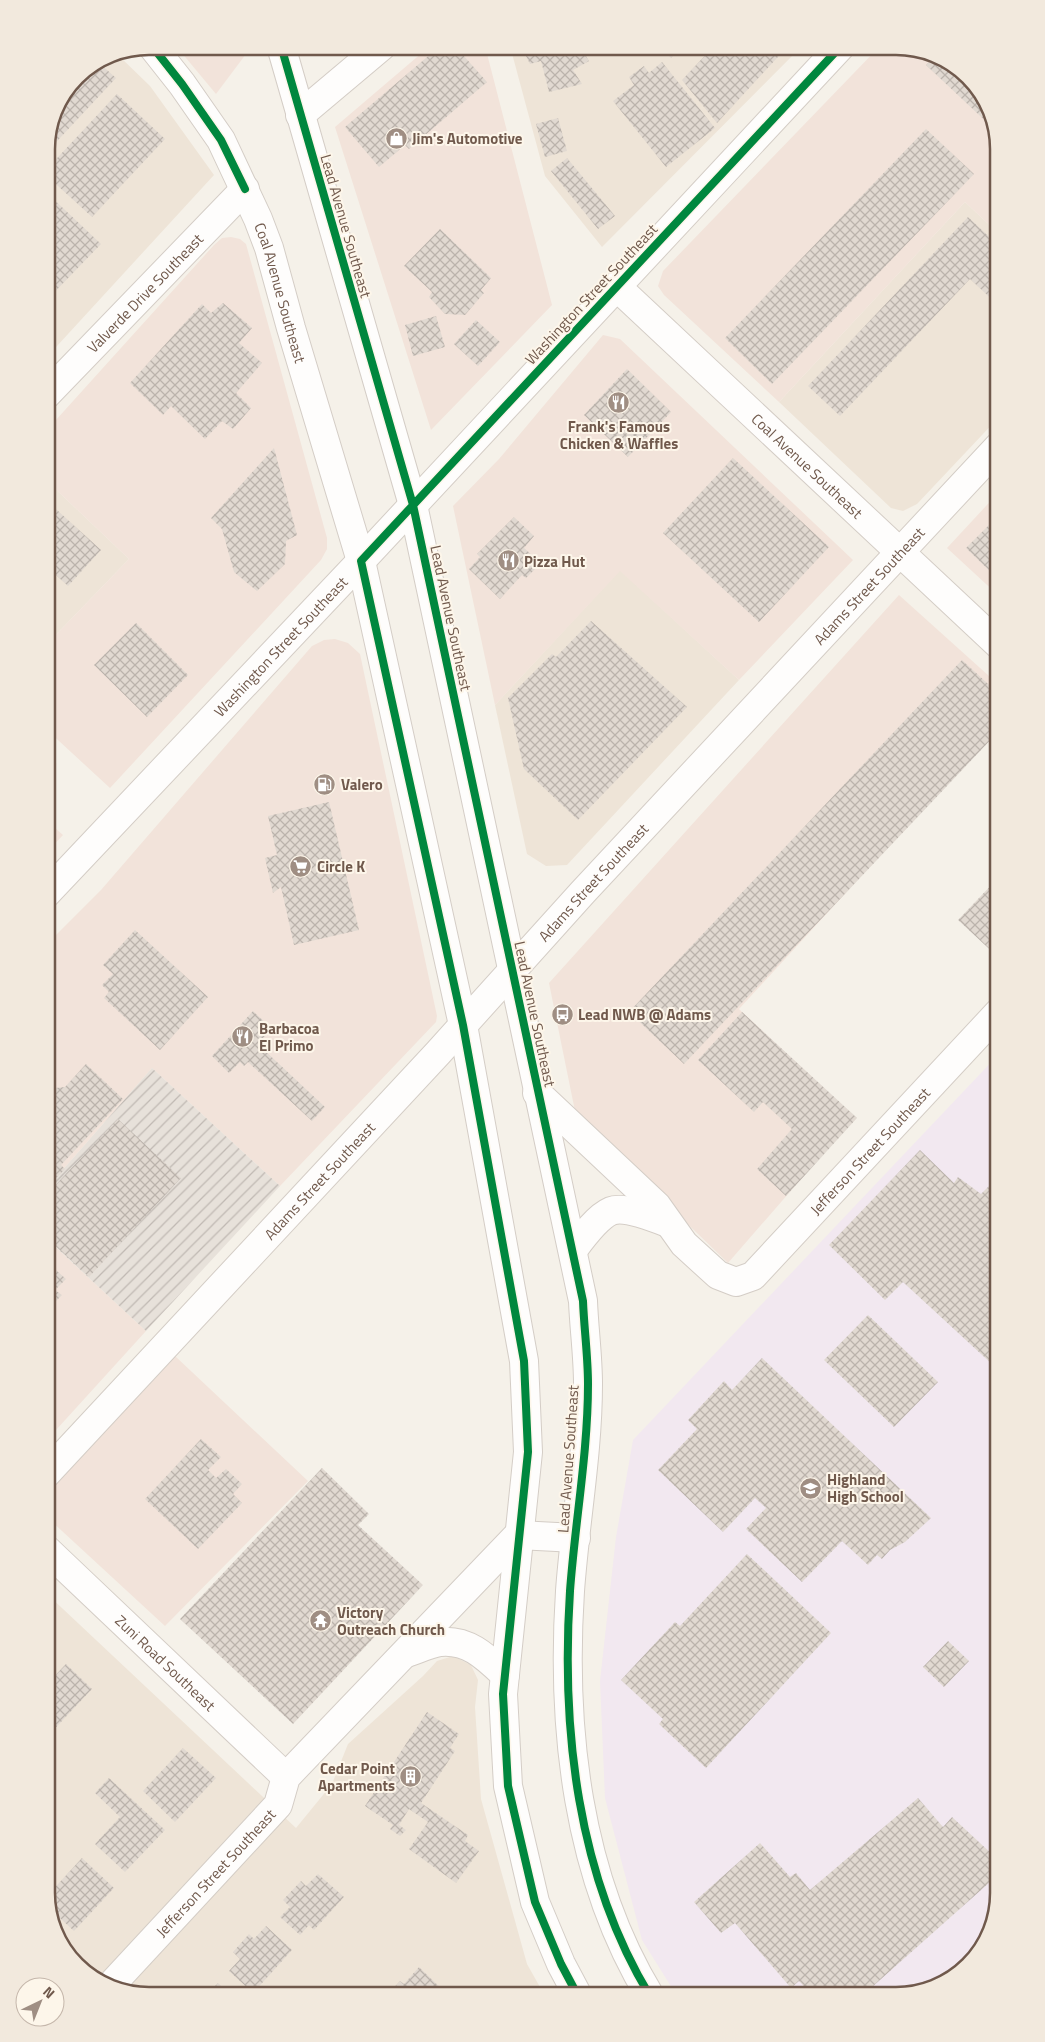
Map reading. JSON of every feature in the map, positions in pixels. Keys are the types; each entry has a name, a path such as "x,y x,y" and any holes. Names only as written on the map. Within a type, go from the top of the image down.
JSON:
{"street":[{"name":"Coal Avenue Southeast","path":"159,55 221,140 269,248 361,561"},
{"name":"Lead Avenue Southeast","path":"283,55 413,505 537,1093 583,1301 588,1383 585,1456 570,1591 568,1678 573,1766 593,1863 616,1929 640,1987"},
{"path":"300,115 371,55"},
{"name":"Washington Street Southeast","path":"55,884 361,561 834,55"},
{"name":"Valverde Drive Southeast","path":"55,386 244,189"},
{"name":"Coal Avenue Southeast","path":"617,287 990,637"},
{"name":"Adams Street Southeast","path":"55,1464 512,972 583,892 898,552 990,455"},
{"path":"361,561 463,1025 524,1361 528,1452 503,1694 508,1786 536,1902 561,1964 573,1987"},
{"name":"Jefferson Street Southeast","path":"668,1222 684,1244 718,1276 736,1282 753,1276 990,1022"},
{"path":"537,1093 657,1206 668,1222"},
{"path":"573,1250 594,1224 612,1211 641,1212 668,1222"},
{"path":"518,1535 576,1538"},
{"name":"Jefferson Street Southeast","path":"115,1981 278,1805 286,1777 518,1535"},
{"name":"Zuni Road Southeast","path":"55,1558 286,1777"},
{"path":"404,1654 440,1642 467,1644 486,1657 505,1675"}],"shaded area":[{"path":"184,55 245,55 216,94"},
{"path":"419,55 487,55 552,305 431,430 335,127"},
{"path":"512,55 793,55 602,247 545,176"},
{"path":"871,55 903,55 927,60 938,65 963,82 983,113 990,142 990,226 965,202 779,402 664,295 658,286 663,271"},
{"path":"122,59 150,86 214,175 55,348 55,142 62,113 78,87 97,71"},
{"path":"965,202 990,226 990,427 917,504 903,511 891,508 779,402"},
{"path":"222,238 240,239 246,244 327,538 327,549 321,560 110,788 55,737 55,636 129,559 55,489 55,421"},
{"path":"603,335 620,339 853,560 739,680 620,571 495,705 453,506 499,459"},
{"path":"55,489 129,559 55,636"},
{"path":"990,502 990,588 947,548"},
{"path":"620,570 739,680 567,865 546,866 527,854 495,705"},
{"path":"899,595 990,677 990,736 739,1009 855,1117 728,1263 576,1116 549,983"},
{"path":"335,639 348,643 360,654 437,1016 436,1022 280,1186 152,1068 55,1179 55,936 101,890 312,646 324,640"},
{"path":"55,828 63,835 55,843"},
{"name":"Highland High School","path":"990,1063 990,1894 987,1918 980,1935 967,1955 953,1968 943,1974 927,1982 896,1987 671,1987 642,1940 605,1798 600,1681 616,1537 633,1440"},
{"path":"152,1068 280,1186 146,1331 55,1246 55,1179"},
{"path":"55,1246 146,1331 55,1431"},
{"path":"175,1356 308,1481 165,1626 55,1525 55,1485"},
{"path":"55,1601 296,1828 332,1784 348,1744 437,1661 453,1656 471,1665 478,1680 475,1707 481,1799 527,1964 540,1987 142,1987 118,1982 92,1968 74,1950 62,1929 55,1900"}],"building":[{"path":"429,55 463,55 487,82 409,149 405,145 379,167 345,127"},
{"path":"585,55 589,61 573,70 582,84 549,92 541,61 530,64 526,56"},
{"path":"706,55 780,55 717,123 682,80"},
{"path":"930,61 938,65 963,82 977,102 986,121 926,65"},
{"path":"662,62 715,128 666,167 613,101 634,85 629,77 644,66 649,73"},
{"path":"104,67 116,78 55,143 62,113 78,87 87,78"},
{"path":"117,94 165,139 92,217 55,183 55,160"},
{"path":"558,118 567,151 545,157 536,124"},
{"path":"926,129 974,174 772,384 725,338"},
{"path":"567,158 615,216 598,229 551,171"},
{"path":"55,201 101,244 55,292"},
{"path":"968,217 990,238 990,298 970,279 840,416 808,386"},
{"path":"440,229 491,278 481,290 484,293 465,315 445,314 429,297 432,292 404,266"},
{"path":"223,303 252,328 239,343 262,363 236,393 251,408 233,429 222,421 205,439 171,406 163,415 130,383 202,304 211,313"},
{"path":"436,316 445,347 413,356 405,325"},
{"path":"476,320 500,342 478,366 454,344"},
{"path":"627,369 671,412 628,457 584,415"},
{"path":"274,448 297,535 286,541 285,564 257,591 234,572 222,529 211,518"},
{"path":"733,458 829,547 759,622 663,533"},
{"path":"55,508 101,550 68,586 55,574"},
{"path":"514,517 534,536 524,548 541,563 526,578 522,575 500,599 469,569 480,557 477,554"},
{"path":"990,524 990,571 966,548"},
{"path":"591,621 687,707 578,820 524,769 508,698 552,654 556,657"},
{"path":"136,623 188,675 147,717 94,665"},
{"path":"962,660 990,686 990,741 684,1064 629,1012"},
{"path":"329,802 359,930 294,945 281,887 273,893 265,858 277,855 268,816"},
{"path":"990,886 990,950 958,920"},
{"path":"135,930 208,997 160,1050 104,998 109,992 102,985 113,974 103,965"},
{"path":"253,1011 272,1029 262,1039 266,1043 262,1048 325,1107 312,1121 248,1062 244,1066 240,1062 229,1073 212,1056"},
{"path":"742,1012 857,1118 786,1196 757,1169 792,1129 763,1102 754,1112 698,1060"},
{"path":"86,1064 123,1099 61,1165 65,1169 55,1180 55,1088 65,1087"},
{"path":"118,1119 181,1178 89,1277 55,1245 55,1186"},
{"path":"920,1150 954,1183 958,1177 981,1194 990,1185 990,1362 903,1282 885,1300 829,1245"},
{"path":"55,1269 66,1279 55,1290"},
{"path":"55,1290 62,1295 55,1302"},
{"path":"868,1315 938,1382 894,1427 824,1360"},
{"path":"762,1358 931,1518 905,1542 890,1550 882,1559 877,1555 868,1565 842,1541 802,1582 746,1529 766,1508 755,1498 723,1532 658,1470 697,1429 688,1420 724,1381 732,1390"},
{"path":"201,1439 221,1457 208,1470 216,1478 226,1469 242,1484 233,1494 242,1503 198,1549 145,1499"},
{"path":"322,1468 369,1514 358,1525 423,1585 293,1724 180,1619"},
{"path":"747,1554 831,1633 706,1768 659,1724 663,1719 621,1680 675,1622 680,1626"},
{"path":"948,1641 969,1661 944,1687 923,1667"},
{"path":"66,1664 92,1689 55,1728 55,1676"},
{"name":"Cedar Point Apartments","path":"427,1712 459,1734 450,1748 455,1751 421,1803 468,1835 465,1841 479,1851 456,1883 409,1849 428,1822 409,1809 399,1825 406,1830 400,1836 390,1829 393,1825 365,1806"},
{"path":"183,1748 216,1778 175,1822 143,1791"},
{"path":"109,1778 165,1830 125,1872 95,1844 120,1817 95,1793"},
{"path":"918,1798 943,1827 952,1817 990,1852 990,1882 872,1987 805,1987 799,1981 790,1987 735,1923 721,1933 694,1902 760,1843 790,1877 796,1873 810,1890"},
{"path":"82,1858 114,1888 74,1931 58,1916 55,1887"},
{"path":"318,1874 344,1897 314,1930 309,1925 300,1935 280,1917 290,1907 283,1900 301,1881 306,1886"},
{"path":"266,1926 292,1950 258,1987 246,1987 229,1971 240,1959 233,1952 249,1934 254,1939"},
{"path":"419,1967 440,1987 394,1987 400,1981 404,1984"},
{"path":"218,1983 222,1987 214,1987"}],"cycle path":[{"path":"159,55 221,140 245,189"},
{"path":"284,55 413,505 583,1301 588,1374 584,1462 570,1591 568,1695 572,1748 579,1800 590,1851 605,1901 625,1950 645,1987"},
{"path":"573,1987 561,1964 535,1902 508,1786 503,1694 528,1452 524,1361 463,1025 361,561 833,55"}],"place":[{"name":"Jim's Automotive","path":"396,138"},
{"name":"Frank's Famous Chicken & Waffles","path":"619,403"},
{"name":"Pizza Hut","path":"508,561"},
{"name":"Valero","path":"325,784"},
{"name":"Circle K","path":"301,866"},
{"name":"Lead NWB @ Adams","path":"562,1014"},
{"name":"Barbacoa El Primo","path":"243,1037"},
{"name":"Highland High School","path":"811,1488"},
{"name":"Victory Outreach Church","path":"321,1621"},
{"name":"Cedar Point Apartments","path":"411,1777"}]}
